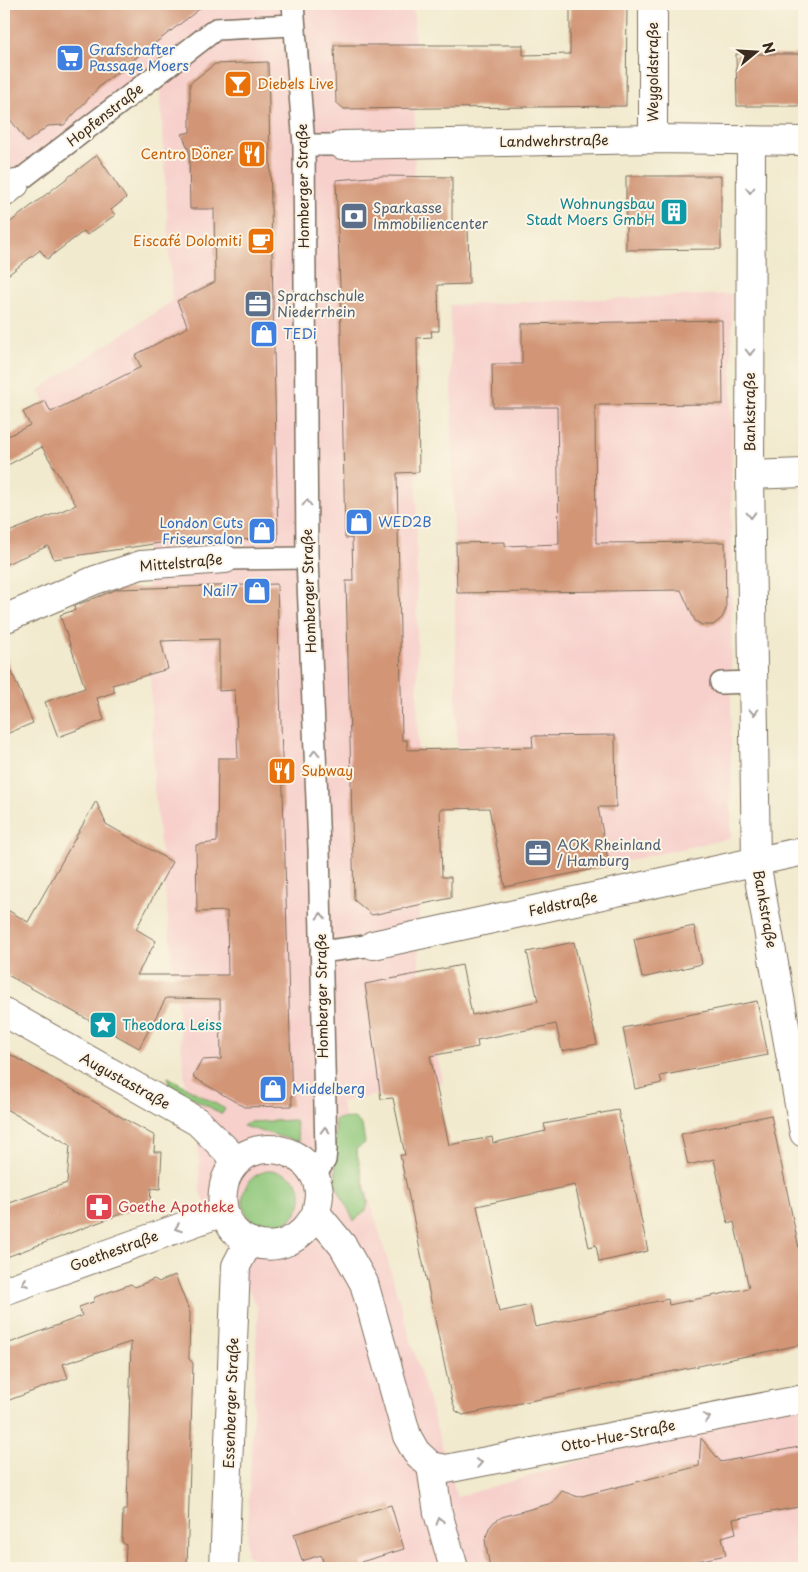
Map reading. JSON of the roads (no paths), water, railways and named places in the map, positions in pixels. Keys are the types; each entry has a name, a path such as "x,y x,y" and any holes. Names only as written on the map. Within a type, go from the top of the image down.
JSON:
{"street":[{"name":"Homberger Straße","path":"293,4 293,25 304,146 307,558 326,1150 324,1160 314,1176"},
{"name":"Weygoldstraße","path":"652,139 653,4"},
{"name":"Hopfenstraße","path":"10,188 216,28 293,25"},
{"name":"Landwehrstraße","path":"304,146 652,139 804,142"},
{"name":"Bankstraße","path":"751,141 750,475 756,862 804,1133"},
{"path":"750,475 804,473"},
{"name":"Mittelstraße","path":"4,619 95,580 141,565 225,559 307,558"},
{"path":"720,684 753,682"},
{"name":"Feldstraße","path":"321,952 373,945 804,851"},
{"name":"Augustastraße","path":"4,1012 198,1122 238,1161"},
{"path":"266,1148 286,1151 303,1161 314,1176 319,1193 316,1213 309,1227 292,1241 270,1246 249,1241 233,1229 224,1212 222,1195 225,1178 238,1161 251,1152 266,1148"},
{"name":"Goethestraße","path":"4,1291 224,1212"},
{"path":"316,1213 343,1246 364,1283 407,1436 416,1452 431,1466 438,1513 454,1568"},
{"name":"Essenberger Straße","path":"224,1568 236,1266 249,1241"},
{"name":"Otto-Hue-Straße","path":"431,1466 446,1469 804,1399"}],"place":[{"name":"Grafschafter Passage Moers","path":"70,58"},
{"name":"Diebels Live","path":"238,84"},
{"name":"Centro Döner","path":"252,154"},
{"name":"Wohnungsbau Stadt Moers GmbH","path":"674,212"},
{"name":"Sparkasse Immobiliencenter","path":"354,216"},
{"name":"Eiscafé Dolomiti","path":"261,241"},
{"name":"Sprachschule Niederrhein","path":"258,304"},
{"name":"TEDi","path":"264,334"},
{"name":"WED2B","path":"359,522"},
{"name":"London Cuts Friseursalon","path":"262,531"},
{"name":"Nail7","path":"257,591"},
{"name":"Subway","path":"282,771"},
{"name":"AOK Rheinland / Hamburg","path":"538,853"},
{"name":"Theodora Leiss","path":"103,1025"},
{"name":"Middelberg","path":"273,1089"},
{"name":"Goethe Apotheke","path":"99,1207"}]}
